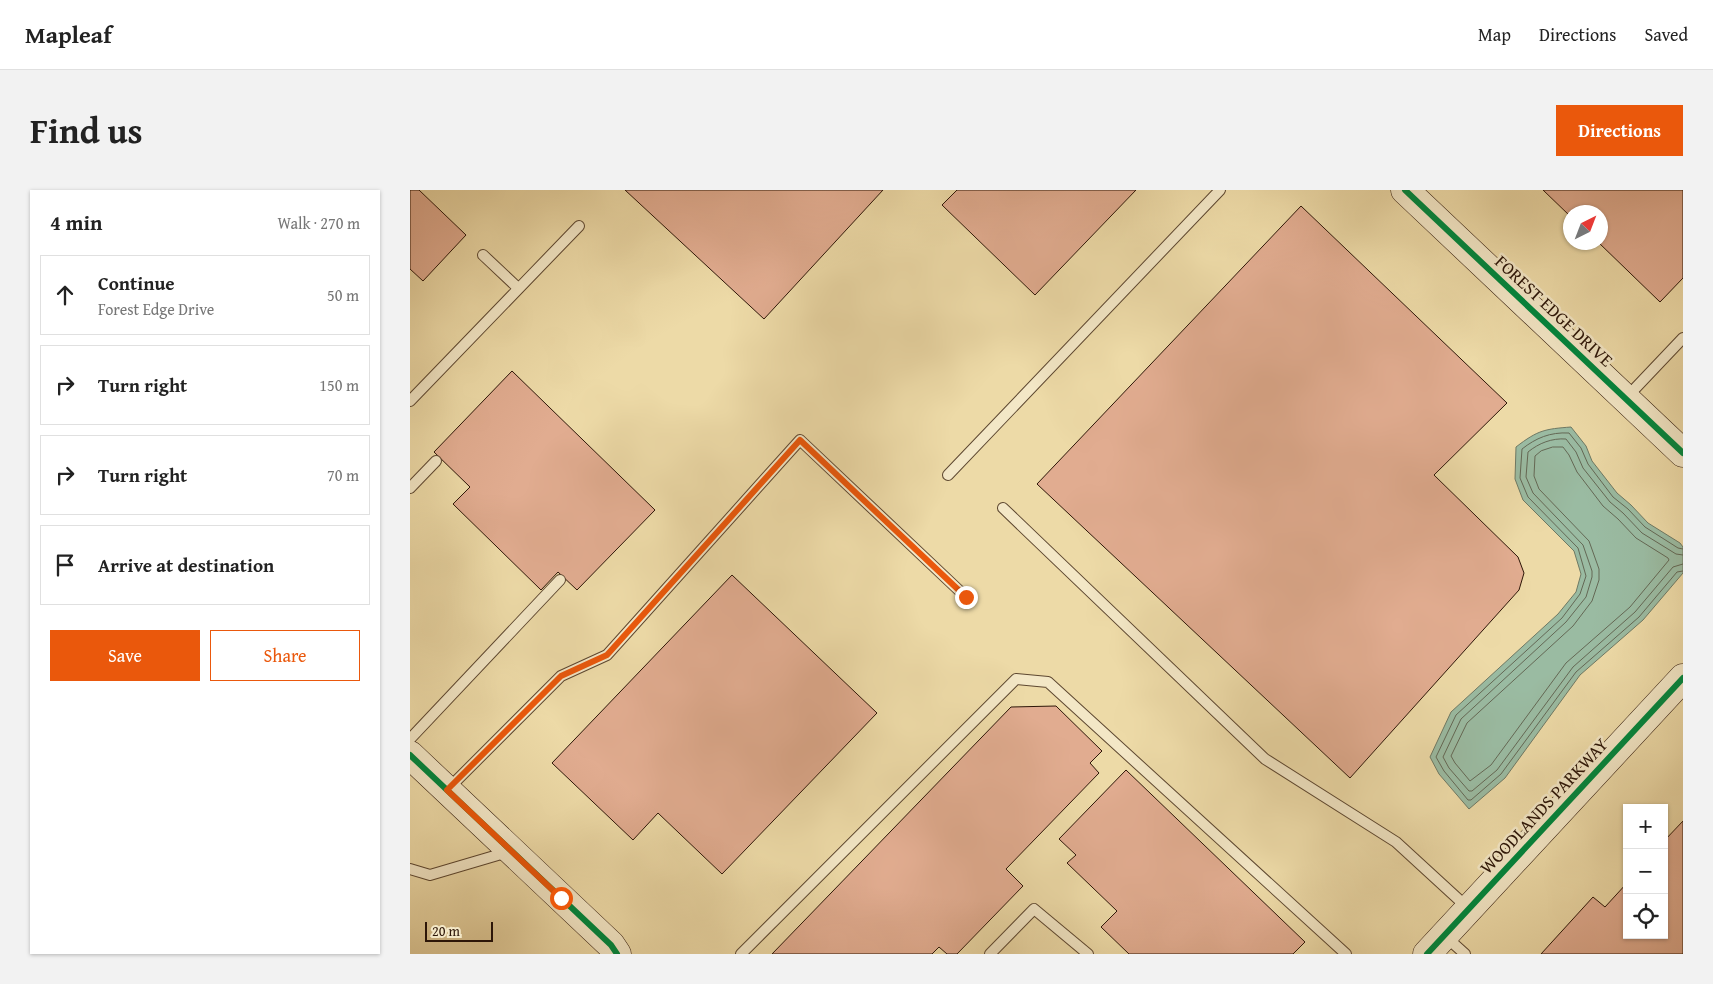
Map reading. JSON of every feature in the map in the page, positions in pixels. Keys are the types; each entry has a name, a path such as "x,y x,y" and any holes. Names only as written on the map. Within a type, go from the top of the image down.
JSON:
{"street":[{"name":"FOREST EDGE DRIVE","path":"1405,190 1683,453"},
{"name":"WOODLANDS PARKWAY","path":"1435,945 1683,678"},
{"path":"410,755 611,945 617,954"}],"lane":[{"path":"948,476 1220,190"},
{"path":"410,401 578,226"},
{"path":"483,255 518,288"},
{"path":"1625,398 1683,338"},
{"path":"447,790 561,676 607,655 800,440 966,597"},
{"path":"410,488 436,461"},
{"path":"1003,508 1265,758 1396,842 1469,909"},
{"path":"410,739 560,580"},
{"path":"741,954 1016,679 1048,682 1346,954"},
{"path":"410,869 430,875 511,851"},
{"path":"990,954 1034,909 1088,954"},
{"path":"1435,945 1465,954"}],"water":[{"path":"1571,427 1586,446 1592,461 1617,493 1648,523 1680,543 1683,547 1683,573 1643,620 1580,675 1505,778 1469,809 1439,774 1430,757 1451,712 1558,614 1576,592 1581,574 1574,551 1523,500 1515,479 1516,447 1542,431"}],"building":[{"path":"410,190 419,190 466,235 423,281 410,269"},
{"path":"625,190 883,190 764,319"},
{"path":"957,190 1136,190 1035,295 942,205"},
{"path":"1543,190 1683,190 1683,278 1660,302 1606,250 1608,250 1608,205 1563,205 1563,209"},
{"path":"1301,206 1507,403 1434,475 1518,557 1524,573 1519,590 1350,778 1037,484"},
{"path":"512,371 655,510 577,590 558,572 541,590 453,504 470,487 434,452"},
{"path":"732,575 877,713 722,874 658,813 633,840 552,763"},
{"path":"1056,706 1102,751 1090,763 1099,773 1006,869 1023,886 957,954 947,954 939,947 932,954 772,954 1011,707"},
{"path":"1126,770 1305,942 1293,954 1129,954 1101,927 1117,911 1067,863 1076,855 1059,839"},
{"path":"1683,821 1683,954 1541,954 1593,897 1605,907 1623,887 1623,939 1668,939 1668,837"}],"cycle path":[{"path":"1405,190 1683,453"},
{"path":"1427,954 1683,678"},
{"path":"410,755 611,945 617,954"}],"route":[{"path":"561,898 447,790 561,676 607,655 800,440 966,597"}]}
